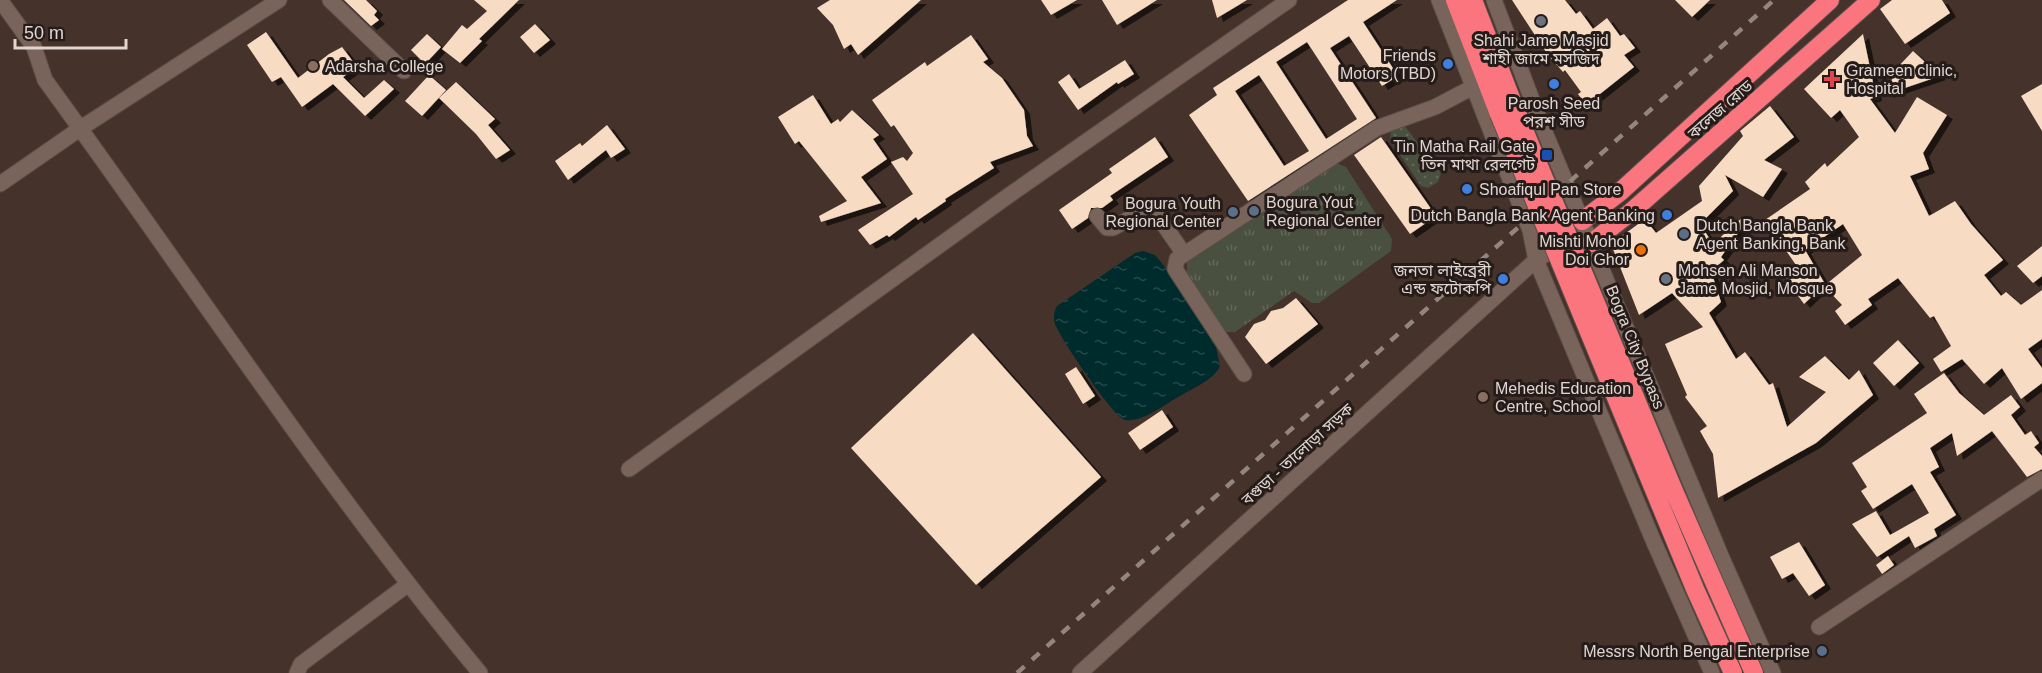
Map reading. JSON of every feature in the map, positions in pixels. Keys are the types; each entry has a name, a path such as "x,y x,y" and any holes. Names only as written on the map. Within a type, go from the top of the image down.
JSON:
{"highway":[{"path":"1455,0 1499,114 1686,568 1733,673"},
{"name":"Bogra City Bypass","path":"1473,0 1514,105 1674,491 1754,673"},
{"name":"কলেজ রোড","path":"1586,232 1620,192 1830,0"},
{"name":"কলেজ রোড","path":"1586,232 1631,212 1871,0"}],"street":[{"path":"0,0 15,17 34,47 45,80 407,585 480,673"},
{"path":"0,184 81,128 279,0"},
{"path":"330,0 404,71"},
{"path":"629,469 1008,196 1289,0"},
{"path":"1440,0 1530,230 1536,260 1653,540 1712,673"},
{"path":"1494,0 1586,232 1721,556 1773,673"},
{"path":"1244,374 1174,267 1177,259 1377,128 1435,107 1475,86"},
{"path":"1097,216 1107,228 1113,228 1146,210 1153,209 1184,254"},
{"name":"বগুড়া - তালোড়া সড়ক","path":"1080,673 1536,260 1586,232"},
{"path":"1818,627 2042,479"},
{"path":"297,673 301,664 407,585"}],"green space":[{"path":"1404,125 1441,173 1438,182 1428,188 1421,186 1390,140 1391,130"},
{"path":"1336,163 1346,167 1392,239 1391,251 1319,303 1312,303 1294,291 1235,332 1224,332 1187,276 1187,262"}],"water":[{"path":"1143,251 1155,255 1164,266 1216,347 1220,366 1208,380 1153,412 1139,419 1125,420 1110,406 1076,360 1055,324 1054,315 1057,306 1135,253"}],"building":[{"path":"344,0 366,0 377,11 374,15 379,20 371,26"},
{"path":"474,0 519,0 479,39 482,41 460,63 442,49 462,25 467,29 487,11"},
{"path":"830,0 921,0 858,55 851,44 844,49 833,25 817,8"},
{"path":"1041,0 1077,0 1051,15"},
{"path":"1102,0 1157,0 1117,25"},
{"path":"1212,0 1247,0 1217,18"},
{"path":"1348,0 1397,0 1363,22 1398,76 1382,86 1349,36 1330,48 1376,118 1248,201 1189,115 1217,95 1213,88","holes":["1307,42 1357,119 1326,139 1276,62","1259,75 1309,151 1284,166 1235,91"]},
{"path":"1512,0 1565,0 1576,14 1580,11 1593,29 1607,18 1620,36 1624,34 1635,48 1624,55 1634,67 1586,105 1578,94 1581,92 1565,70 1563,72 1548,55"},
{"path":"1675,0 1710,0 1692,17"},
{"path":"1892,0 1942,0 1950,13 1905,44 1880,9"},
{"path":"535,24 550,40 534,53 520,37"},
{"path":"266,32 298,78 342,47 357,67 343,77 364,98 384,80 394,89 365,116 333,84 302,107 281,77 272,82 247,45"},
{"path":"427,34 441,47 425,64 411,50"},
{"path":"1863,34 1876,97 1870,99 1895,133 1917,97 1947,115 1923,153 1929,169 1910,176 1929,216 1955,201 1971,224 2003,260 1984,275 2001,296 2006,292 2021,305 2042,290 2042,339 2028,349 2042,368 2042,383 2021,399 2002,368 1984,384 1962,359 1941,372 1933,359 1951,346 1934,316 1930,318 1898,278 1868,299 1872,305 1845,325 1835,311 1842,305 1824,286 1862,255 1843,224 1805,250 1825,284 1804,304 1785,278 1798,268 1765,220 1810,189 1805,182 1825,163 1827,167 1859,137 1840,110 1831,118 1804,89"},
{"path":"971,35 988,59 983,62 1002,78 1024,110 1027,136 1033,146 990,162 994,168 945,199 946,201 918,220 916,217 889,237 887,235 870,245 858,230 913,194 891,162 903,157 907,161 913,153 894,125 891,127 872,100 925,62 927,66"},
{"path":"1913,51 1940,76 1887,94 1895,70"},
{"path":"1125,60 1134,74 1118,84 1117,82 1078,110 1058,82 1069,74 1079,89"},
{"path":"429,75 446,90 422,116 405,101"},
{"path":"456,82 495,119 488,125 510,150 496,159 476,134 439,98"},
{"path":"2042,84 2042,131 2021,96"},
{"path":"813,95 831,124 838,119 840,122 852,110 879,135 873,139 887,159 861,177 881,203 821,222 819,216 847,201 799,141 795,144 778,117"},
{"path":"1770,106 1794,137 1764,160 1782,169 1763,197 1725,175 1733,191 1700,224 1713,244 1744,216 1748,219 1721,257 1724,260 1711,271 1721,302 1709,313 1736,359 1745,352 1769,385 1773,383 1787,427 1826,392 1799,377 1825,356 1849,380 1859,370 1873,395 1816,443 1718,498 1713,454 1700,431 1707,426 1685,397 1687,395 1665,344 1703,327 1672,293 1639,315 1611,244 1645,219 1656,233 1702,201 1699,186 1743,136 1740,131"},
{"path":"607,125 625,149 611,158 606,150 568,180 555,161 580,143 582,146"},
{"path":"1155,137 1168,157 1110,196 1113,200 1102,208 1091,208 1088,218 1072,229 1059,210 1112,173 1109,169"},
{"path":"1381,137 1436,216 1410,234 1354,155"},
{"path":"2042,246 2042,276 2033,283 2017,266"},
{"path":"1296,298 1318,324 1266,364 1245,337 1254,324 1265,320 1271,311 1283,308"},
{"path":"973,333 1101,477 976,585 851,448"},
{"path":"1898,340 1919,363 1894,386 1873,363"},
{"path":"1076,367 1095,396 1083,404 1065,374"},
{"path":"1944,373 1959,393 1984,415 2011,395 2020,407 2011,415 2025,435 2031,431 2039,443 2034,447 2042,456 2042,469 2027,477 1992,431 1957,456 1952,433 1930,448 1939,467 1930,472 1956,515 1934,529 1937,536 1915,548 1909,536 1877,557 1852,524 1876,511 1890,535 1929,513 1912,484 1873,509 1861,491 1867,487 1852,463 1927,413 1914,394"},
{"path":"1162,410 1173,427 1140,450 1128,433"},
{"path":"1799,542 1825,585 1809,596 1793,573 1782,579 1770,557"},
{"path":"1888,556 1894,565 1882,574 1876,565"}],"railway":[{"path":"1017,673 1774,0"}],"place":[{"name":"Shahi Jame Masjid শাহী জামে মসজিদ","path":"1541,21"},
{"name":"Friends Motors (TBD)","path":"1448,64"},
{"name":"Adarsha College","path":"313,66"},
{"name":"Grameen clinic, Hospital","path":"1832,79"},
{"name":"Parosh Seed পরশ সীড","path":"1554,84"},
{"name":"Tin Matha Rail Gate তিন মাথা রেলগেট","path":"1547,155"},
{"name":"Shoafiqul Pan Store","path":"1467,189"},
{"name":"Bogura Yout Regional Center","path":"1254,211"},
{"name":"Bogura Youth Regional Center","path":"1233,212"},
{"name":"Dutch Bangla Bank Agent Banking","path":"1667,215"},
{"name":"Dutch Bangla Bank Agent Banking, Bank","path":"1684,234"},
{"name":"Mishti Mohol Doi Ghor","path":"1641,250"},
{"name":"জনতা লাইব্রেরী এন্ড ফটোকপি","path":"1503,279"},
{"name":"Mohsen Ali Manson Jame Mosjid, Mosque","path":"1666,279"},
{"name":"Mehedis Education Centre, School","path":"1483,397"},
{"name":"Messrs North Bengal Enterprise","path":"1822,651"}]}
